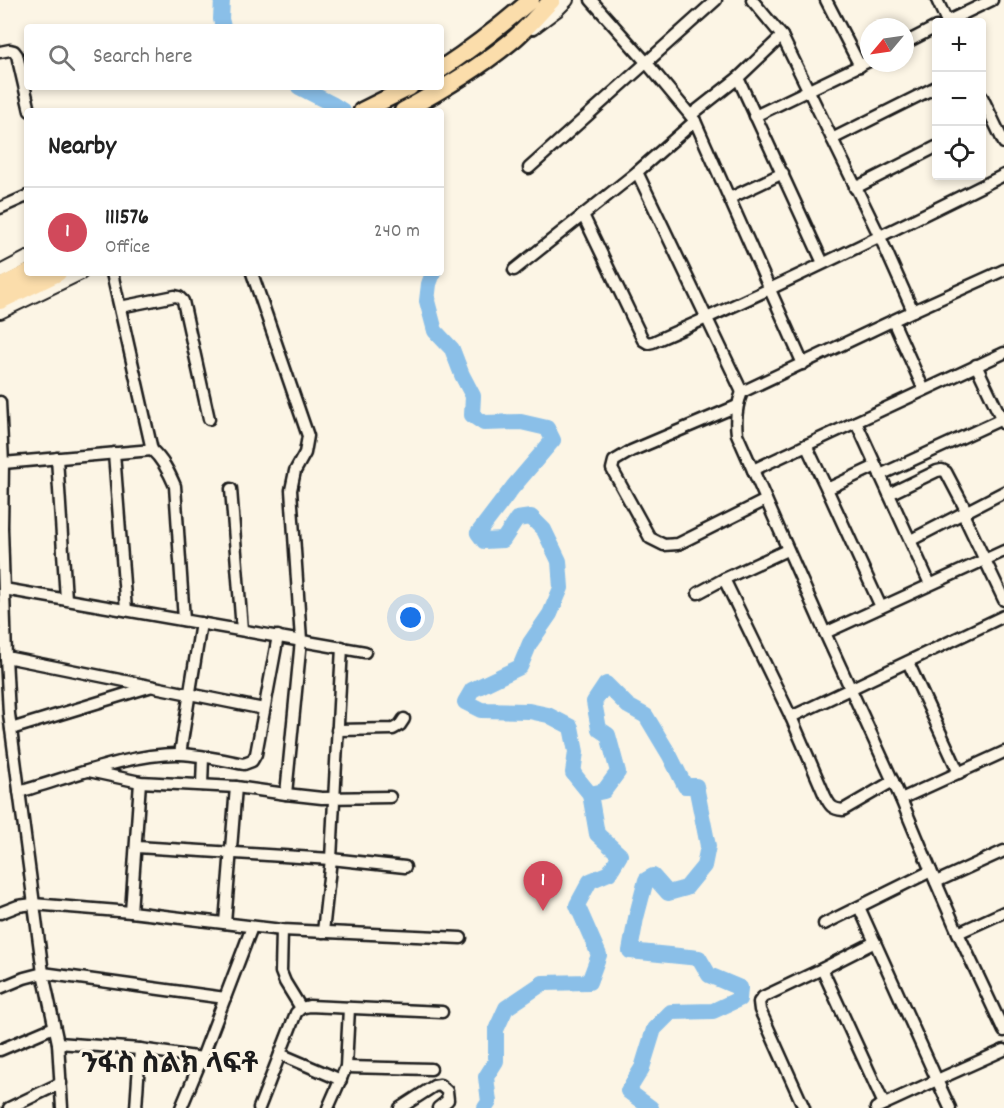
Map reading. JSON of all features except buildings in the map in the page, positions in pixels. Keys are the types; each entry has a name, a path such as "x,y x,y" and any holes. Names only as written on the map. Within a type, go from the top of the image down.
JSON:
{"highway":[{"path":"444,67 463,55 531,0"},
{"path":"444,89 511,42 552,0"},
{"path":"368,108 403,90"},
{"path":"408,108 441,90"},
{"path":"0,287 24,275"},
{"path":"0,301 52,276"}],"street":[{"path":"495,30 517,0"},
{"path":"511,42 540,23 567,0"},
{"path":"591,0 693,118 803,364"},
{"path":"529,168 716,0"},
{"path":"752,0 782,36 880,237 913,311"},
{"path":"826,0 860,57"},
{"path":"937,0 945,18"},
{"path":"955,18 992,0"},
{"path":"914,38 932,29"},
{"path":"514,270 637,172 782,36"},
{"path":"0,52 10,50 17,55 24,85"},
{"path":"755,116 860,66"},
{"path":"738,78 823,263"},
{"path":"832,139 932,89"},
{"path":"25,90 29,108"},
{"path":"986,107 1004,143"},
{"path":"986,121 992,118"},
{"path":"855,188 932,149"},
{"path":"637,172 742,392 735,419 737,435 787,550 902,799 958,933 1004,1031"},
{"path":"730,198 783,173"},
{"path":"584,215 643,340 648,343 880,237 1004,175"},
{"path":"0,208 24,197"},
{"path":"0,272 24,260"},
{"path":"742,392 1004,270"},
{"path":"0,312 75,276"},
{"path":"113,276 152,450 170,473 175,486 184,620"},
{"path":"253,276 308,435 305,453 295,471 291,490 301,640 286,794"},
{"path":"120,307 175,296 183,302 209,419"},
{"path":"893,321 924,390"},
{"path":"753,470 1004,353"},
{"path":"826,489 1003,422 976,365"},
{"path":"0,402 3,463 1,528 6,657 4,714 11,729 43,973 58,1043 62,1108"},
{"path":"737,406 631,451 614,461 612,469 650,538 664,545 678,544 766,500"},
{"path":"856,422 930,584"},
{"path":"806,445 881,607"},
{"path":"3,463 152,450"},
{"path":"114,453 126,610"},
{"path":"57,458 66,599"},
{"path":"889,494 937,471 946,472 1004,600"},
{"path":"231,489 242,630"},
{"path":"911,540 1004,492"},
{"path":"698,593 787,550"},
{"path":"825,633 1004,551"},
{"path":"724,579 791,717 830,805 836,810 843,810 893,781"},
{"path":"4,589 365,651"},
{"path":"791,717 1004,616"},
{"path":"180,754 201,623"},
{"path":"19,792 120,762 153,756 180,754 244,764 252,760 256,754 278,636"},
{"path":"323,932 332,859 342,647"},
{"path":"6,657 264,709"},
{"path":"908,662 958,773"},
{"path":"11,729 152,686"},
{"path":"337,730 393,729 404,719"},
{"path":"902,799 1004,752"},
{"path":"202,785 203,757"},
{"path":"89,771 141,782 236,787 309,798 390,797"},
{"path":"131,912 141,782"},
{"path":"225,923 236,787"},
{"path":"137,847 332,859 405,867"},
{"path":"936,882 1004,851"},
{"path":"824,924 931,870"},
{"path":"0,912 33,904 131,912 282,930 461,938"},
{"path":"859,907 950,1108"},
{"path":"958,933 1004,912"},
{"path":"181,1108 252,927"},
{"path":"282,930 281,972 301,1008"},
{"path":"804,1108 760,1010 759,1002 763,997 875,942"},
{"path":"822,969 880,1106 1004,1050"},
{"path":"0,988 43,973 225,998"},
{"path":"259,1108 296,1013 301,1008 309,1006 442,1012"},
{"path":"328,1108 346,1067 349,1008"},
{"path":"0,1050 54,1027"},
{"path":"58,1043 140,1049 202,1058"},
{"path":"136,1108 140,1049"},
{"path":"280,1054 341,1080"},
{"path":"346,1067 431,1069"},
{"path":"9,1108 61,1083"},
{"path":"400,1108 434,1086 440,1085 447,1091 448,1100 438,1108"}],"waterway":[{"path":"222,0 222,24"},
{"path":"305,90 338,108"},
{"path":"432,276 427,301 435,331 452,349 473,396 472,415 484,423 521,422 547,428 553,440 478,533 484,541 503,540 517,519 531,517 544,530 559,561 561,588 550,614 530,643 520,667 472,690 465,702 481,710 529,711 548,715 571,727 576,752 573,773 590,794 597,834 620,855 609,873 590,881 577,905 599,955 589,982 543,983 506,1008 496,1030 496,1061 486,1077 489,1102 485,1108"},
{"path":"590,794 604,791 618,772 608,735 599,729 594,702 606,684 628,706 646,716 685,786 696,786 708,846 704,866 686,888 668,893 653,876 646,880 630,951 699,958 709,975 740,988 739,999 713,1011 671,1012 654,1029 642,1068 628,1091 651,1108"}],"place":[{"name":"111576","path":"543,911"}],"district":[{"name":"ንፋስ ስልክ ላፍቶ","path":"170,1062"}]}
